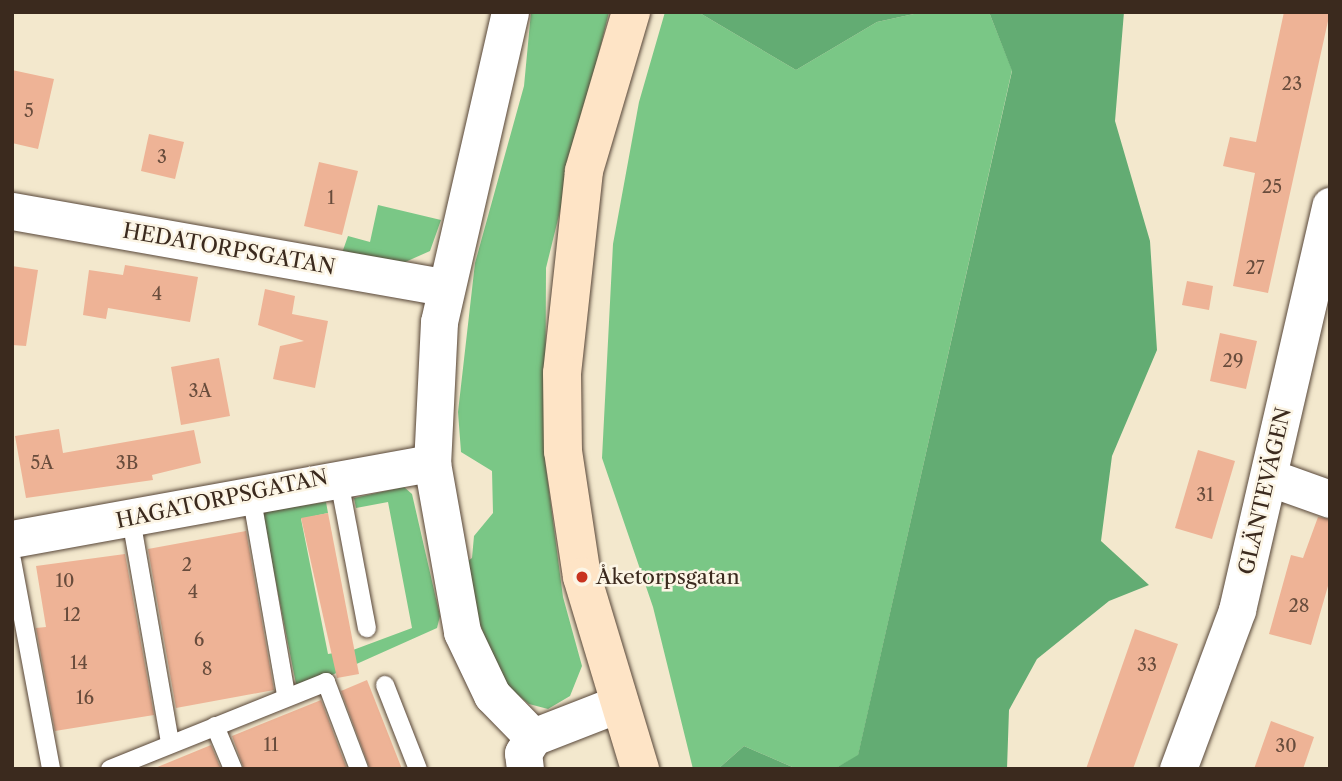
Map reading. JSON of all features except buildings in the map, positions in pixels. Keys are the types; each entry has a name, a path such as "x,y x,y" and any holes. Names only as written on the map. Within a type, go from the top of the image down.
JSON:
{"street":[{"path":"510,12 494,104 445,287 431,400 432,463 462,632 492,695 529,753 620,703"},
{"path":"631,12 584,171 562,373 576,545 640,769"},
{"name":"GLÄNTEVÄGEN","path":"1178,769 1237,610 1271,478 1330,206"},
{"name":"HEDATORPSGATAN","path":"12,211 445,287"},
{"name":"HAGATORPSGATAN","path":"12,539 131,519 338,475 432,463"},
{"path":"1271,478 1330,499"}],"lane":[{"path":"338,475 367,628"},
{"path":"251,494 286,695"},
{"path":"131,519 170,743"},
{"path":"12,559 51,769"},
{"path":"110,769 286,695 326,682 359,769"},
{"path":"385,685 418,769"},
{"path":"215,726 233,769"}],"green space":[{"path":"531,12 609,12 546,268 545,460 563,597 582,666 570,696 548,709 529,704 503,683 474,609 465,563 472,558 474,536 493,513 492,471 461,452 458,412 475,263 524,86"},
{"path":"665,12 698,12 796,70 877,22 923,12 989,12 1012,70 858,756 834,769 797,769 744,746 718,769 693,769 653,607 602,458 613,244 639,102"},
{"path":"698,12 923,12 877,22 796,70"},
{"path":"989,12 1124,12 1115,121 1150,241 1157,350 1112,456 1101,541 1149,585 1109,601 1037,659 1009,710 1007,769 834,769 858,755 1012,71"},
{"path":"378,205 441,220 430,251 403,263 342,253 348,236 370,242"},
{"path":"404,487 412,494 440,616 437,628 314,683 296,684 262,512 326,502 328,513 301,519 328,654 353,650 412,628 388,502 356,508 354,498"},
{"path":"744,746 797,769 718,769"}],"place":[{"name":"Åketorpsgatan","path":"582,577"}]}
